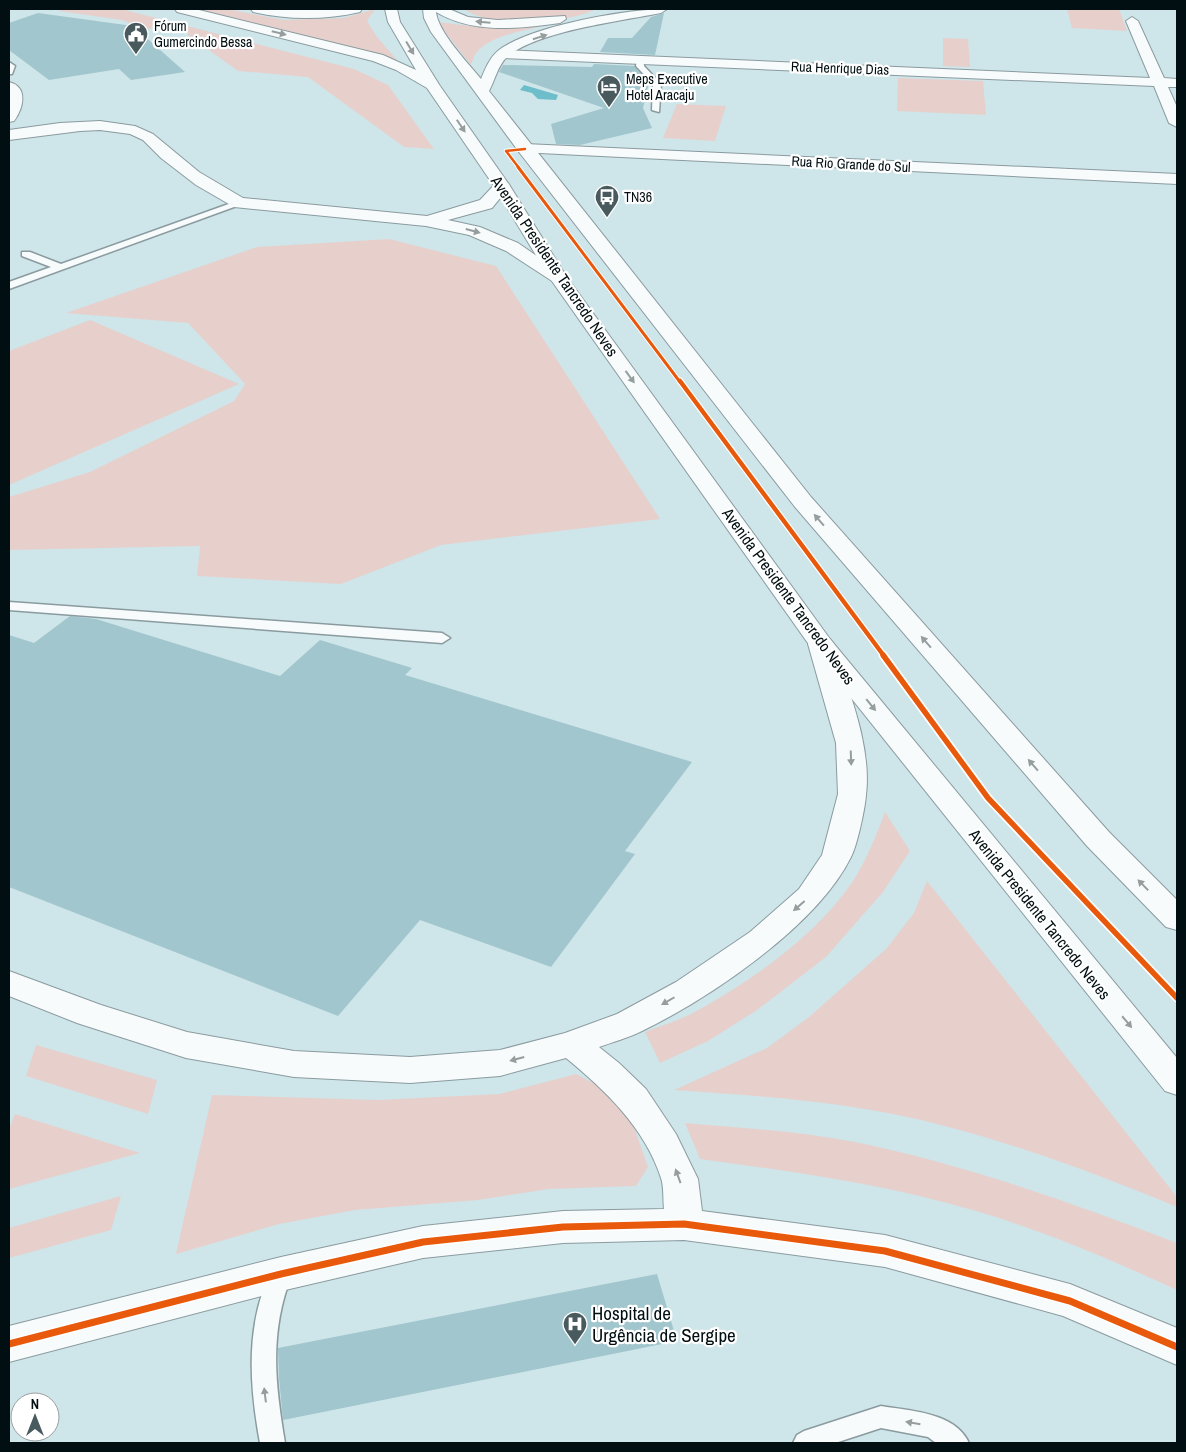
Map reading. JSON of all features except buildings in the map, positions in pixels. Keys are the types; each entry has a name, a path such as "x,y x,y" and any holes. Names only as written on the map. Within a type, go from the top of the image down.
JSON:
{"main road":[{"path":"181,9 378,58 401,67 433,86"},
{"path":"257,9 306,14 356,9"},
{"name":"Avenida Presidente Tancredo Neves","path":"391,9 394,22 433,86 502,186 558,276 821,644 1177,1082"},
{"path":"429,9 430,18 438,32 525,149 803,502 1098,839 1177,919"},
{"path":"440,9 454,18 467,21 514,23 568,18 600,9"},
{"path":"482,91 502,54 539,36 661,9"},
{"path":"1132,21 1177,123"},
{"name":"Rua Henrique Dias","path":"502,54 1177,83"},
{"path":"9,86 16,95 16,104 9,118"},
{"path":"9,135 85,126 137,132 147,136 166,154 215,190 240,203 426,221 494,238 524,253 558,276"},
{"name":"Rua Rio Grande do Sul","path":"525,149 1177,179"},
{"path":"426,221 486,204 502,186"},
{"path":"9,983 89,1014 186,1045 294,1064 410,1070 500,1063 571,1044 629,1023 688,990 761,940 810,896 837,856 852,794 850,742 821,644"},
{"path":"571,1044 607,1072 634,1099 663,1144 680,1179 684,1224"},
{"path":"9,1344 281,1274 423,1242 563,1227 684,1224 885,1251 1070,1301 1177,1347"}],"lane":[{"path":"640,60 640,66 657,84 656,110"},
{"path":"9,64 11,66 9,72"},
{"path":"9,286 240,203"},
{"path":"26,254 60,267"},
{"path":"9,606 442,638"},
{"path":"272,1443 264,1390 264,1357 269,1306 281,1274"},
{"path":"806,1443 881,1417 934,1427 956,1443"}],"shaded area":[{"path":"63,9 121,9 354,69 388,85 434,149 404,147 308,77 238,71 188,35 184,26 155,26 148,30 122,20 59,11"},
{"path":"199,9 227,9 283,20 344,18 375,9 367,21 377,37 397,60"},
{"path":"464,9 596,9 567,18 529,22 491,19"},
{"path":"1067,9 1119,9 1127,31 1072,28"},
{"path":"437,22 479,27 547,25 510,34 484,45 477,52 471,65"},
{"path":"943,38 968,39 970,67 943,66"},
{"path":"898,78 983,81 986,115 897,111"},
{"path":"677,104 726,106 715,141 663,138"},
{"path":"389,239 496,266 660,519 441,545 341,584 197,576 200,546 9,550 9,497 90,472 234,401 245,384 188,323 66,313 257,247"},
{"path":"90,320 239,384 9,485 9,351"},
{"path":"885,812 910,851 883,892 826,957 757,1010 708,1041 660,1063 645,1032 686,1017 714,1001 780,956 820,921 837,902 858,873 875,839"},
{"path":"927,881 1177,1197 1177,1207 1089,1172 1029,1151 968,1132 905,1116 807,1101 674,1090 767,1048 809,1017 886,949 914,913"},
{"path":"36,1045 157,1080 148,1114 26,1076"},
{"path":"576,1074 611,1092 634,1127 648,1167 636,1186 549,1189 478,1200 355,1210 279,1224 176,1254 212,1095 378,1100 499,1094"},
{"path":"15,1114 140,1153 9,1189 9,1129"},
{"path":"685,1123 791,1132 855,1142 978,1173 1058,1199 1177,1243 1177,1290 1060,1240 970,1209 850,1182 700,1159"},
{"path":"121,1196 111,1230 9,1258 9,1228"}],"water":[{"path":"524,85 558,95 556,100 538,99 532,93 520,90"}],"cycle path":[{"path":"525,149 506,151 801,542 988,798 1177,998"},
{"path":"9,1344 281,1274 423,1242 563,1227 684,1224 885,1251 1070,1301 1177,1347"}],"place":[{"name":"Fórum Gumercindo Bessa","path":"136,55"},
{"name":"Meps Executive Hotel Aracaju","path":"609,108"},
{"name":"TN36","path":"607,218"},
{"name":"Hospital de Urgência de Sergipe","path":"575,1345"}]}
